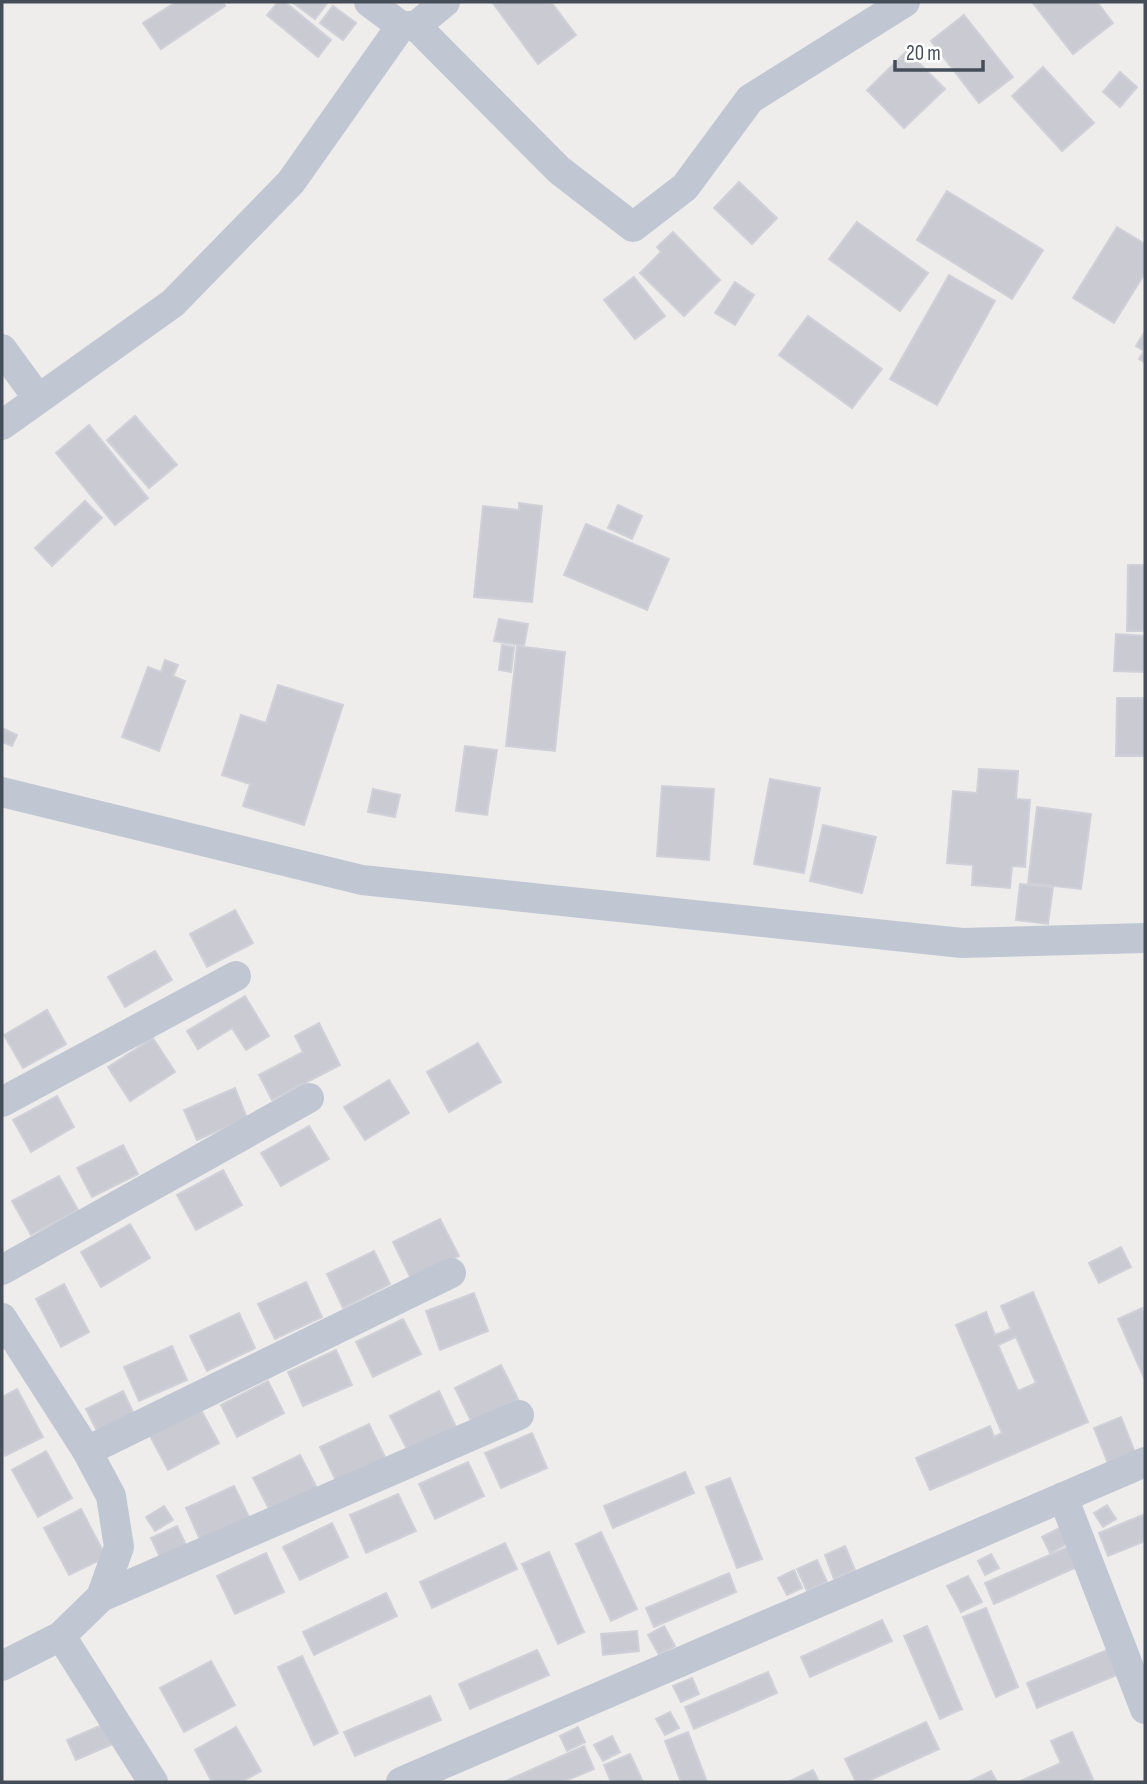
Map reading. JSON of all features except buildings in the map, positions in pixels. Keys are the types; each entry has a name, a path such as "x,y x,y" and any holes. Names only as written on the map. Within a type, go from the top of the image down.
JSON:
{"street":[{"path":"369,2 409,26 559,170 633,227 685,187 750,99 905,2"},
{"path":"2,425 37,397 173,303 291,182 409,26 445,2"},
{"path":"2,349 37,397"},
{"path":"2,792 362,880 962,943 1145,938"},
{"path":"2,1102 236,976"},
{"path":"2,1270 309,1098"},
{"path":"87,1451 451,1273"},
{"path":"2,1318 87,1451 111,1496 120,1547 101,1597"},
{"path":"2,1666 61,1636 101,1597 519,1415"},
{"path":"401,1782 1145,1462"},
{"path":"1063,1497 1145,1709"},
{"path":"61,1636 153,1782"}]}
